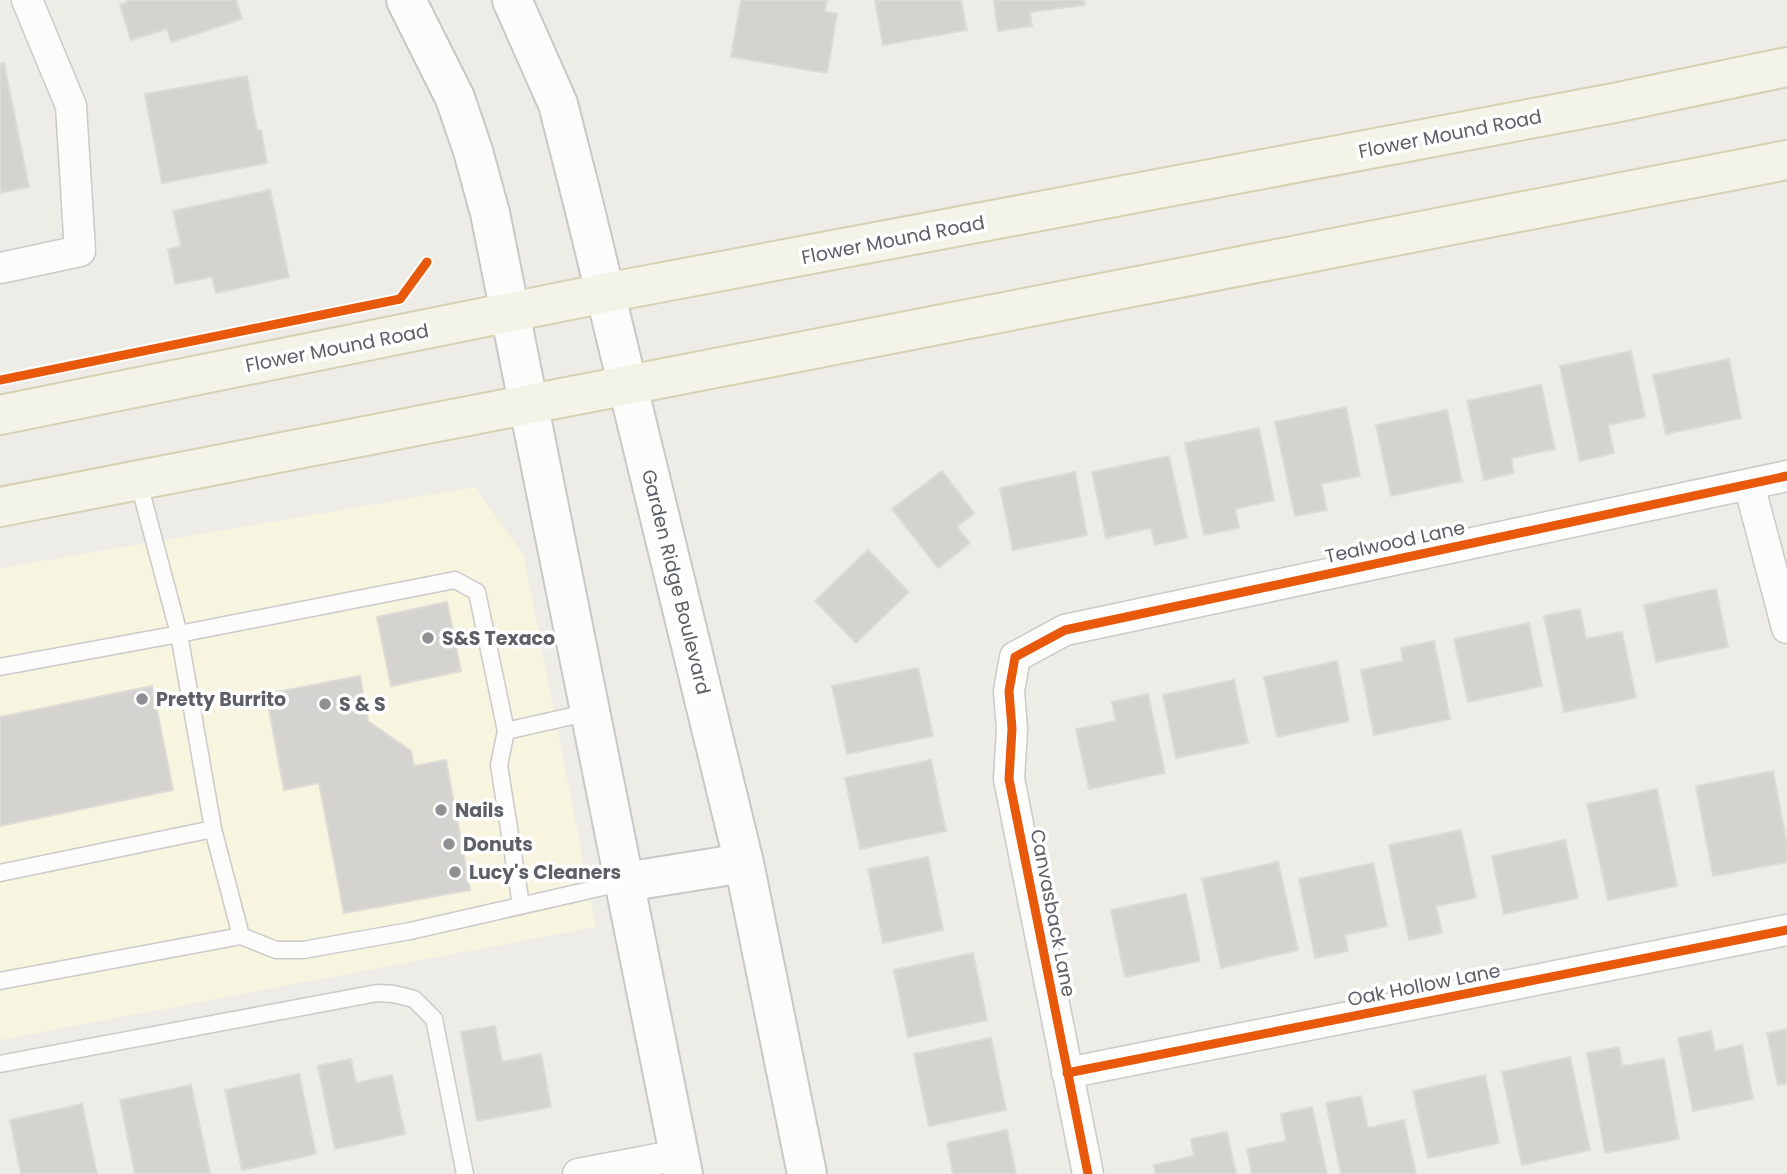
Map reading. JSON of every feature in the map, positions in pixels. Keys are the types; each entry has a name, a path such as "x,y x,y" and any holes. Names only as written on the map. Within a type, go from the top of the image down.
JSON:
{"main road":[{"path":"406,0 455,97 490,213 680,1165"},
{"name":"Garden Ridge Boulevard","path":"513,0 558,104 744,863 807,1174"},
{"name":"Flower Mound Road","path":"0,415 605,293 1305,162 1787,67"},
{"path":"0,507 627,383 1787,160"},
{"path":"625,882 744,863"}],"street":[{"path":"0,268 80,251 71,106 27,0"},
{"name":"Tealwood Lane","path":"1015,657 1065,630 1787,476"},
{"path":"1749,484 1787,628"},
{"name":"Canvasback Lane","path":"1015,657 1009,691 1012,729 1009,779 1088,1174"},
{"name":"Oak Hollow Lane","path":"1067,1073 1787,930"},
{"path":"578,1174 680,1165"}],"lane":[{"path":"138,480 179,634 213,829 242,936"},
{"path":"0,667 455,580 477,592 506,731 499,765 521,905"},
{"path":"506,731 590,712"},
{"path":"0,873 213,829"},
{"path":"0,981 242,936 276,950 303,950 410,930 625,882"},
{"path":"0,1064 377,993 404,996 414,999 435,1019 465,1174"}],"shaded area":[{"path":"476,487 524,557 596,927 0,1040 0,568"}],"building":[{"path":"127,0 236,0 242,19 171,42 167,29 131,40 120,5 128,2"},
{"path":"741,0 827,0 825,11 837,14 827,73 731,57"},
{"path":"875,0 961,0 967,30 883,45"},
{"path":"994,0 1084,0 1085,5 1030,12 1032,26 998,31"},
{"path":"4,63 29,187 0,193 0,64"},
{"path":"247,76 257,130 261,130 267,163 162,183 145,94"},
{"path":"270,190 289,277 216,293 212,277 175,284 168,249 181,246 173,211"},
{"path":"1631,351 1645,417 1608,425 1614,453 1580,461 1560,366"},
{"path":"1729,359 1741,418 1666,434 1653,375"},
{"path":"1541,385 1555,449 1511,458 1514,473 1484,480 1467,401"},
{"path":"1346,407 1360,476 1321,484 1327,510 1295,516 1275,422"},
{"path":"1447,410 1462,481 1391,496 1376,425"},
{"path":"1259,428 1274,500 1235,509 1239,528 1204,535 1185,443"},
{"path":"1169,456 1187,538 1155,545 1151,528 1106,538 1092,472"},
{"path":"942,471 974,513 957,527 970,543 938,568 892,509"},
{"path":"1075,472 1087,535 1013,550 1000,488"},
{"path":"868,550 909,592 856,643 815,601"},
{"path":"1716,589 1728,647 1656,662 1644,605"},
{"path":"447,602 461,671 391,686 377,617"},
{"path":"1580,609 1586,639 1622,632 1636,698 1564,712 1544,616"},
{"path":"1529,623 1542,686 1468,702 1454,639"},
{"path":"1434,641 1450,719 1374,735 1361,670 1403,661 1401,648"},
{"path":"1337,661 1349,721 1277,737 1264,677"},
{"path":"918,668 933,736 847,754 832,686"},
{"path":"360,676 368,721 411,751 414,766 446,760 470,890 344,913 319,783 284,790 266,694"},
{"path":"1234,680 1248,743 1176,758 1163,695"},
{"path":"152,686 173,790 0,826 0,717"},
{"path":"1148,694 1165,773 1089,789 1076,729 1116,721 1112,702"},
{"path":"931,760 946,831 860,849 845,778"},
{"path":"1773,771 1787,844 1787,862 1713,876 1696,786"},
{"path":"1657,789 1677,886 1608,900 1587,804"},
{"path":"1461,830 1476,898 1436,906 1442,933 1409,940 1389,845"},
{"path":"1565,840 1578,898 1504,914 1492,856"},
{"path":"928,857 943,930 883,943 868,869"},
{"path":"1278,862 1298,950 1221,968 1202,879"},
{"path":"1373,863 1387,926 1345,935 1348,951 1315,958 1299,879"},
{"path":"1186,894 1200,961 1125,977 1111,910"},
{"path":"973,953 987,1020 908,1037 894,970"},
{"path":"495,1026 502,1062 541,1054 551,1107 477,1121 461,1032"},
{"path":"1787,1029 1787,1083 1778,1085 1767,1033"},
{"path":"1711,1031 1715,1051 1742,1045 1753,1099 1693,1111 1678,1038"},
{"path":"991,1038 1006,1110 929,1126 914,1054"},
{"path":"1619,1047 1622,1066 1664,1059 1679,1139 1605,1153 1587,1053"},
{"path":"1570,1057 1590,1150 1522,1165 1502,1072"},
{"path":"351,1059 356,1083 392,1075 405,1134 335,1149 318,1066"},
{"path":"299,1074 316,1154 242,1170 225,1090"},
{"path":"1485,1075 1499,1143 1428,1158 1413,1091"},
{"path":"191,1085 210,1174 135,1174 120,1100"},
{"path":"1361,1096 1368,1128 1404,1120 1416,1174 1341,1174 1326,1103"},
{"path":"82,1104 97,1174 21,1174 10,1120"},
{"path":"1312,1107 1327,1174 1252,1174 1247,1149 1286,1141 1281,1114"},
{"path":"1007,1130 1016,1174 953,1174 947,1143"},
{"path":"1227,1132 1236,1174 1156,1174 1154,1165 1194,1156 1191,1139"}],"cycle path":[{"path":"0,380 400,299 427,262"},
{"path":"1088,1174 1009,779 1012,729 1009,691 1015,657 1065,630 1787,476"},
{"path":"1067,1073 1787,930"}],"place":[{"name":"S&S Texaco","path":"428,638"},
{"name":"Pretty Burrito","path":"142,699"},
{"name":"S & S","path":"325,704"},
{"name":"Nails","path":"441,810"},
{"name":"Donuts","path":"449,844"},
{"name":"Lucy's Cleaners","path":"455,872"}]}
